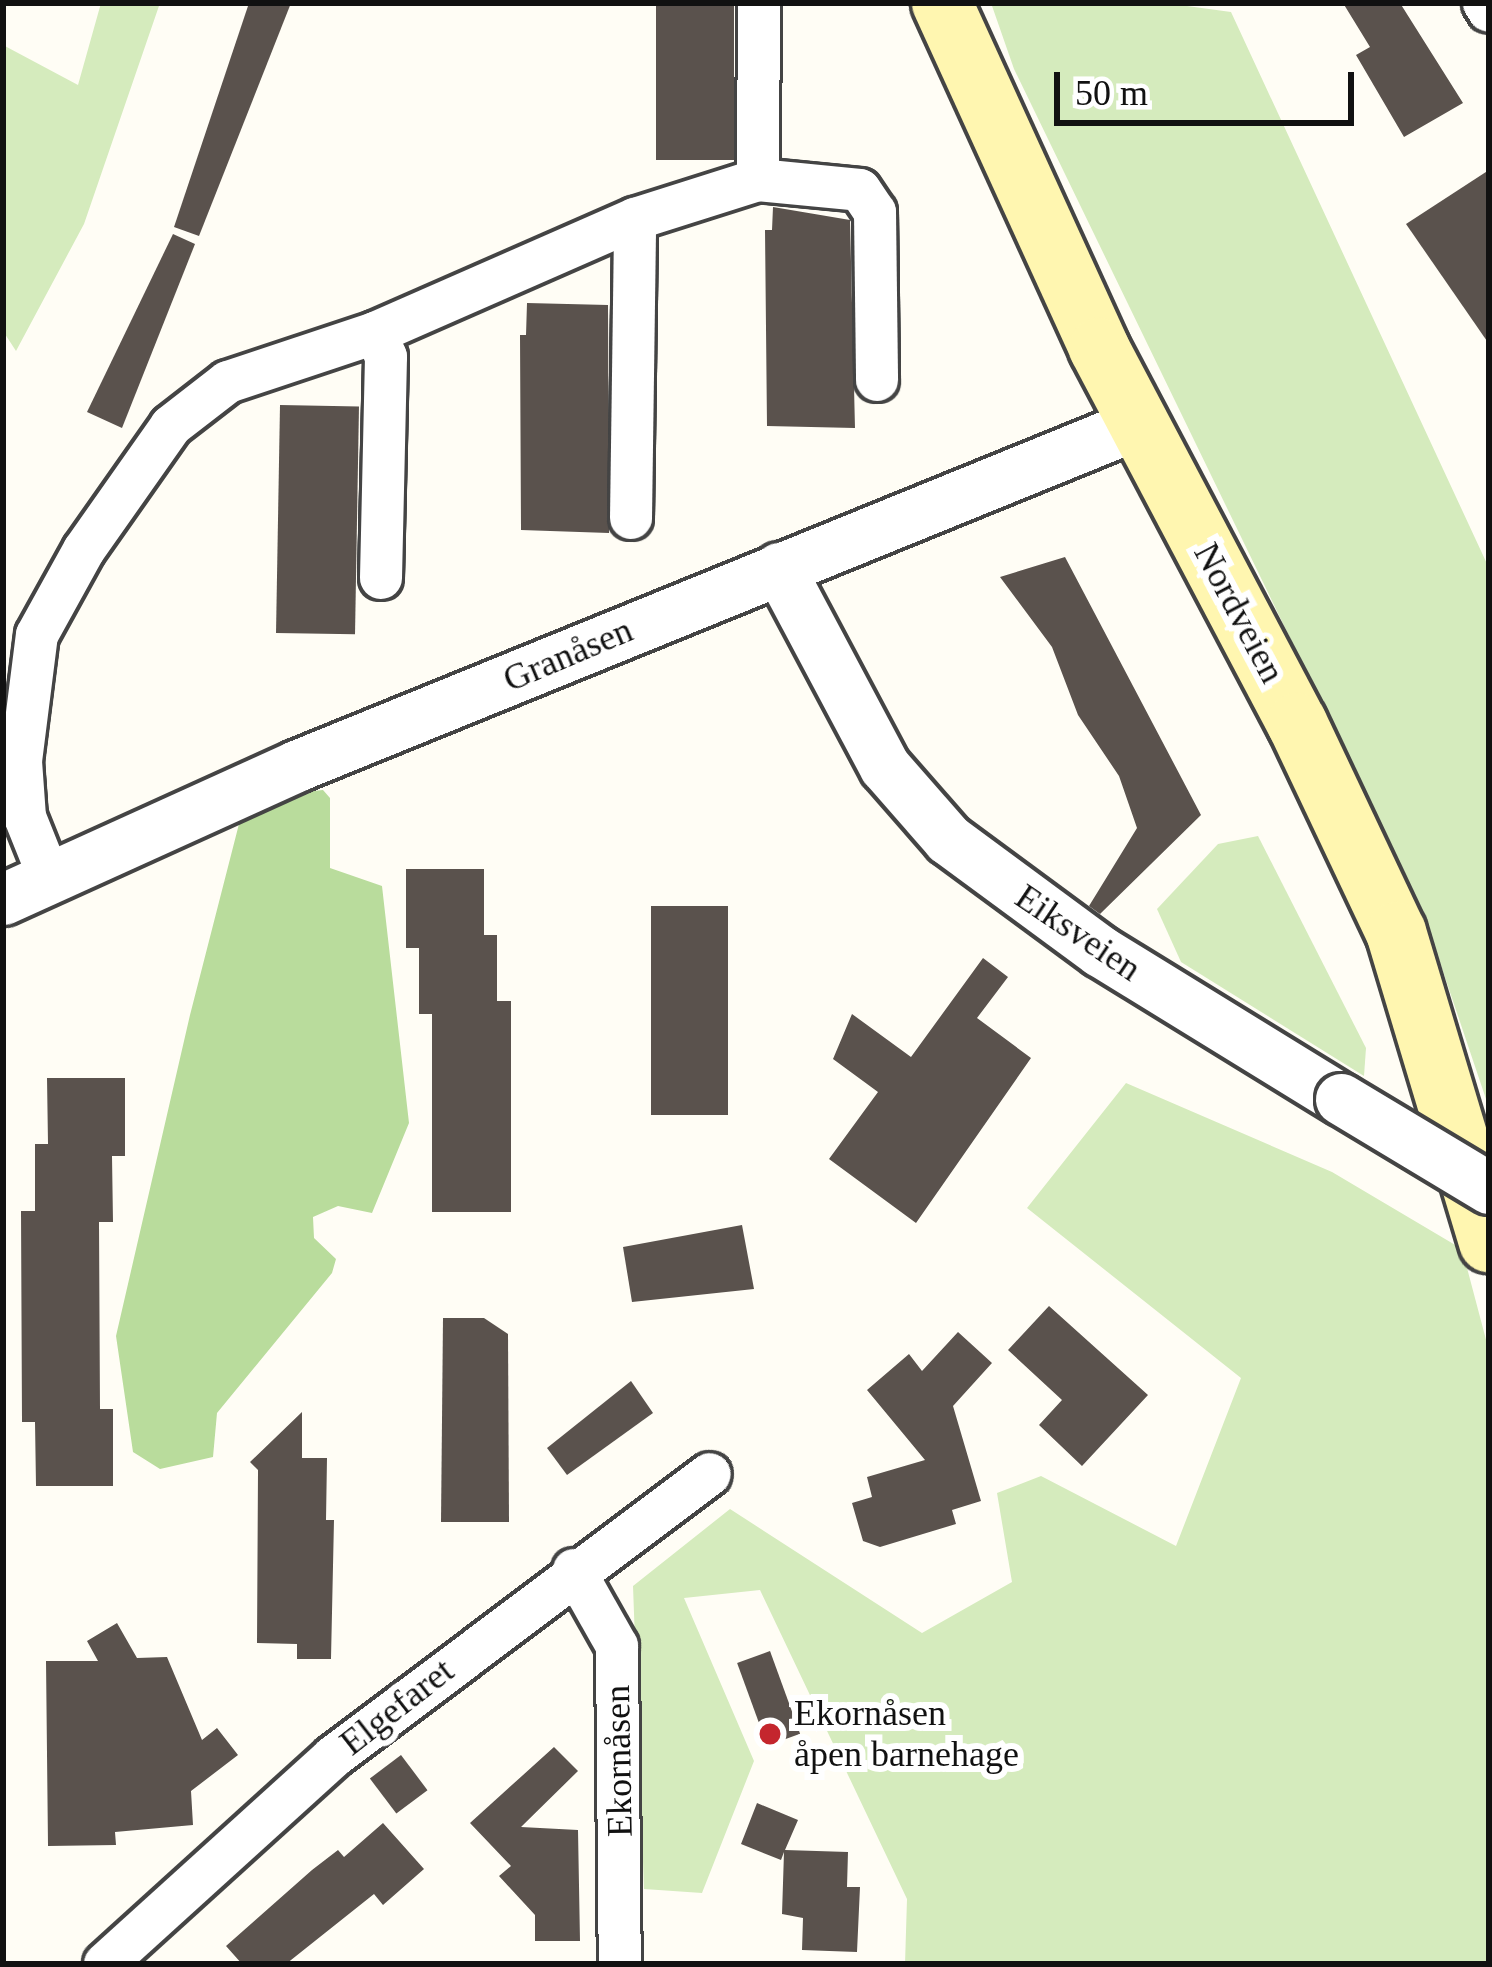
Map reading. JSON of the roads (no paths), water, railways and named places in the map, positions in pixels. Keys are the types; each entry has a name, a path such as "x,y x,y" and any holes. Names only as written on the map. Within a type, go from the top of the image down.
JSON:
{"main road":[{"name":"Nordveien","path":"942,3 986,112 1396,932 1489,1242"}],"street":[{"path":"758,180 759,3"},
{"path":"1484,3 1489,11"},
{"path":"49,877 26,817 28,685 37,635 84,550 171,426 229,382 375,333 634,219 758,180 860,190 875,212 878,380"},
{"path":"631,518 634,219"},
{"path":"375,333 386,357 382,578"},
{"name":"Granåsen","path":"3,899 778,568 1139,423"},
{"name":"Eiksveien","path":"778,568 885,767 948,839 1100,951 1489,1188"},
{"name":"Elgefaret","path":"105,1964 333,1756 574,1570 710,1474"},
{"name":"Ekornåsen","path":"574,1570 617,1646 620,1964"}],"place":[{"name":"Ekornåsen åpen barnehage","path":"770,1734"}]}
